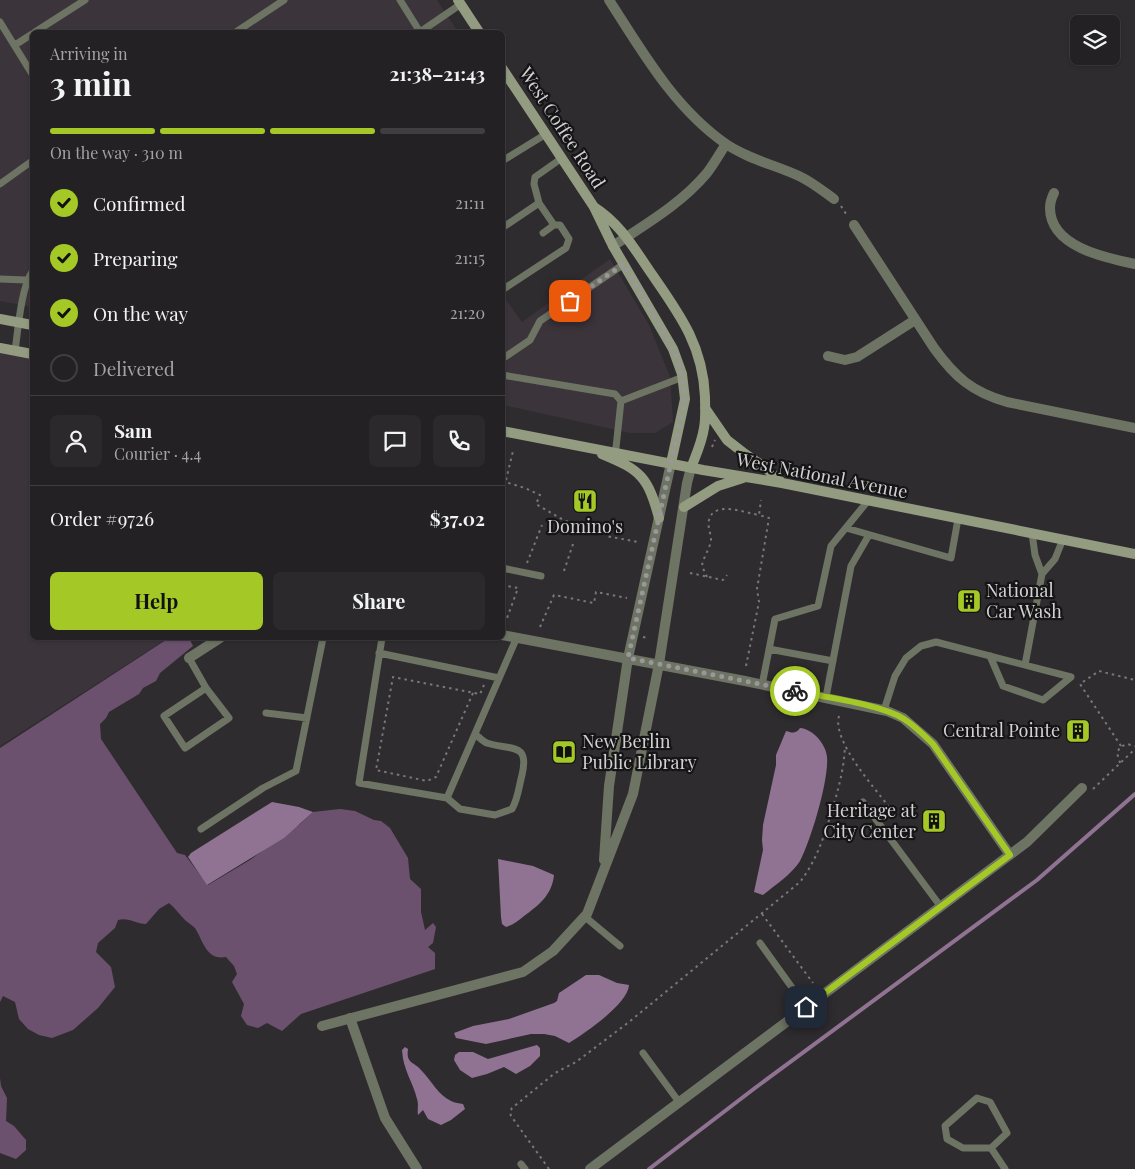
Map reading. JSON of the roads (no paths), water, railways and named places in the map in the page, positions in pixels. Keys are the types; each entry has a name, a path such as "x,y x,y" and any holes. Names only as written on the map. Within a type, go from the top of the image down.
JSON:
{"main road":[{"path":"459,2 478,30"},
{"name":"West Coffee Road","path":"505,72 594,207 613,246 666,335 679,363 683,377 685,399 671,463"},
{"name":"West Coffee Road","path":"594,207 612,219 626,237 688,328 701,364 705,408 704,427 691,468"},
{"path":"0,319 30,325"},
{"path":"0,348 30,354"},
{"path":"705,408 727,440 766,468 782,483"},
{"path":"505,431 583,446 615,456 642,476 653,496 659,518"},
{"name":"West National Avenue","path":"615,456 671,463 782,483 867,502 1135,554"},
{"path":"684,507 713,489 745,477"}],"street":[{"path":"612,1 631,36 667,87 700,123 726,144 800,177 820,188 834,199"},
{"path":"613,246 675,204 707,172 726,144"},
{"path":"1054,192 1050,206 1051,216 1055,226 1062,235 1072,243 1095,255 1135,264"},
{"path":"854,225 915,320 948,367 973,389 988,397 1007,402 1135,428"},
{"path":"828,356 845,360 857,357 915,320"},
{"path":"604,871 609,786 628,658 671,463"},
{"path":"322,1026 523,972 553,951 584,916 604,871 633,794 659,664 687,483 691,468"},
{"path":"505,635 826,697 884,710 903,718 933,744 1010,855"},
{"path":"193,655 217,640"},
{"path":"590,1169 1027,842 1082,788"},
{"path":"350,1018 384,1118 417,1169"}],"lane":[{"path":"39,30 85,0"},
{"path":"239,30 284,0"},
{"path":"400,0 419,30"},
{"path":"423,30 459,2"},
{"path":"0,22 30,71"},
{"path":"15,45 30,36"},
{"path":"505,159 546,134"},
{"path":"554,225 539,203 534,184 535,177 562,158"},
{"path":"0,184 30,163"},
{"path":"505,226 539,203"},
{"path":"505,288 566,248 570,239 560,225 554,225 543,233"},
{"path":"505,356 530,340 540,321 624,264"},
{"path":"26,280 30,275"},
{"path":"0,279 26,280"},
{"path":"15,351 18,323 29,291 26,280"},
{"path":"505,376 615,394 621,401 615,456"},
{"path":"621,401 683,377"},
{"path":"762,685 774,619 818,606 831,546 867,502"},
{"path":"846,528 952,558 958,519"},
{"path":"1032,533 1035,555 1042,574"},
{"path":"826,697 851,566 869,534"},
{"path":"1025,665 1042,574 1055,559 1063,540"},
{"path":"505,569 541,576"},
{"path":"447,798 517,637"},
{"path":"201,829 264,788 296,771 323,640"},
{"path":"382,640 359,783 447,798 460,809 495,815 512,809 516,802 525,762 523,754 517,748 486,743 475,734"},
{"path":"884,710 895,676 906,658 921,646 936,642 1025,665 1071,677 1043,700 1003,686 990,656"},
{"path":"769,649 833,662"},
{"path":"379,654 499,678"},
{"path":"193,655 206,688 229,718 185,748 164,716 206,688"},
{"path":"266,713 307,718"},
{"path":"863,802 941,906"},
{"path":"584,916 620,946"},
{"path":"760,943 806,1007"},
{"path":"643,1053 679,1102"},
{"path":"977,1098 990,1102 1007,1133 991,1148 963,1148 947,1140 945,1126 977,1098"},
{"path":"991,1148 1005,1169"}],"waterway":[{"path":"649,1169 755,1088 1037,880 1135,794"}],"place":[{"name":"Domino's","path":"585,501"},
{"name":"National Car Wash","path":"969,601"},
{"name":"Central Pointe","path":"1078,731"},
{"name":"New Berlin Public Library","path":"564,752"},
{"name":"Heritage at City Center","path":"934,821"}]}
